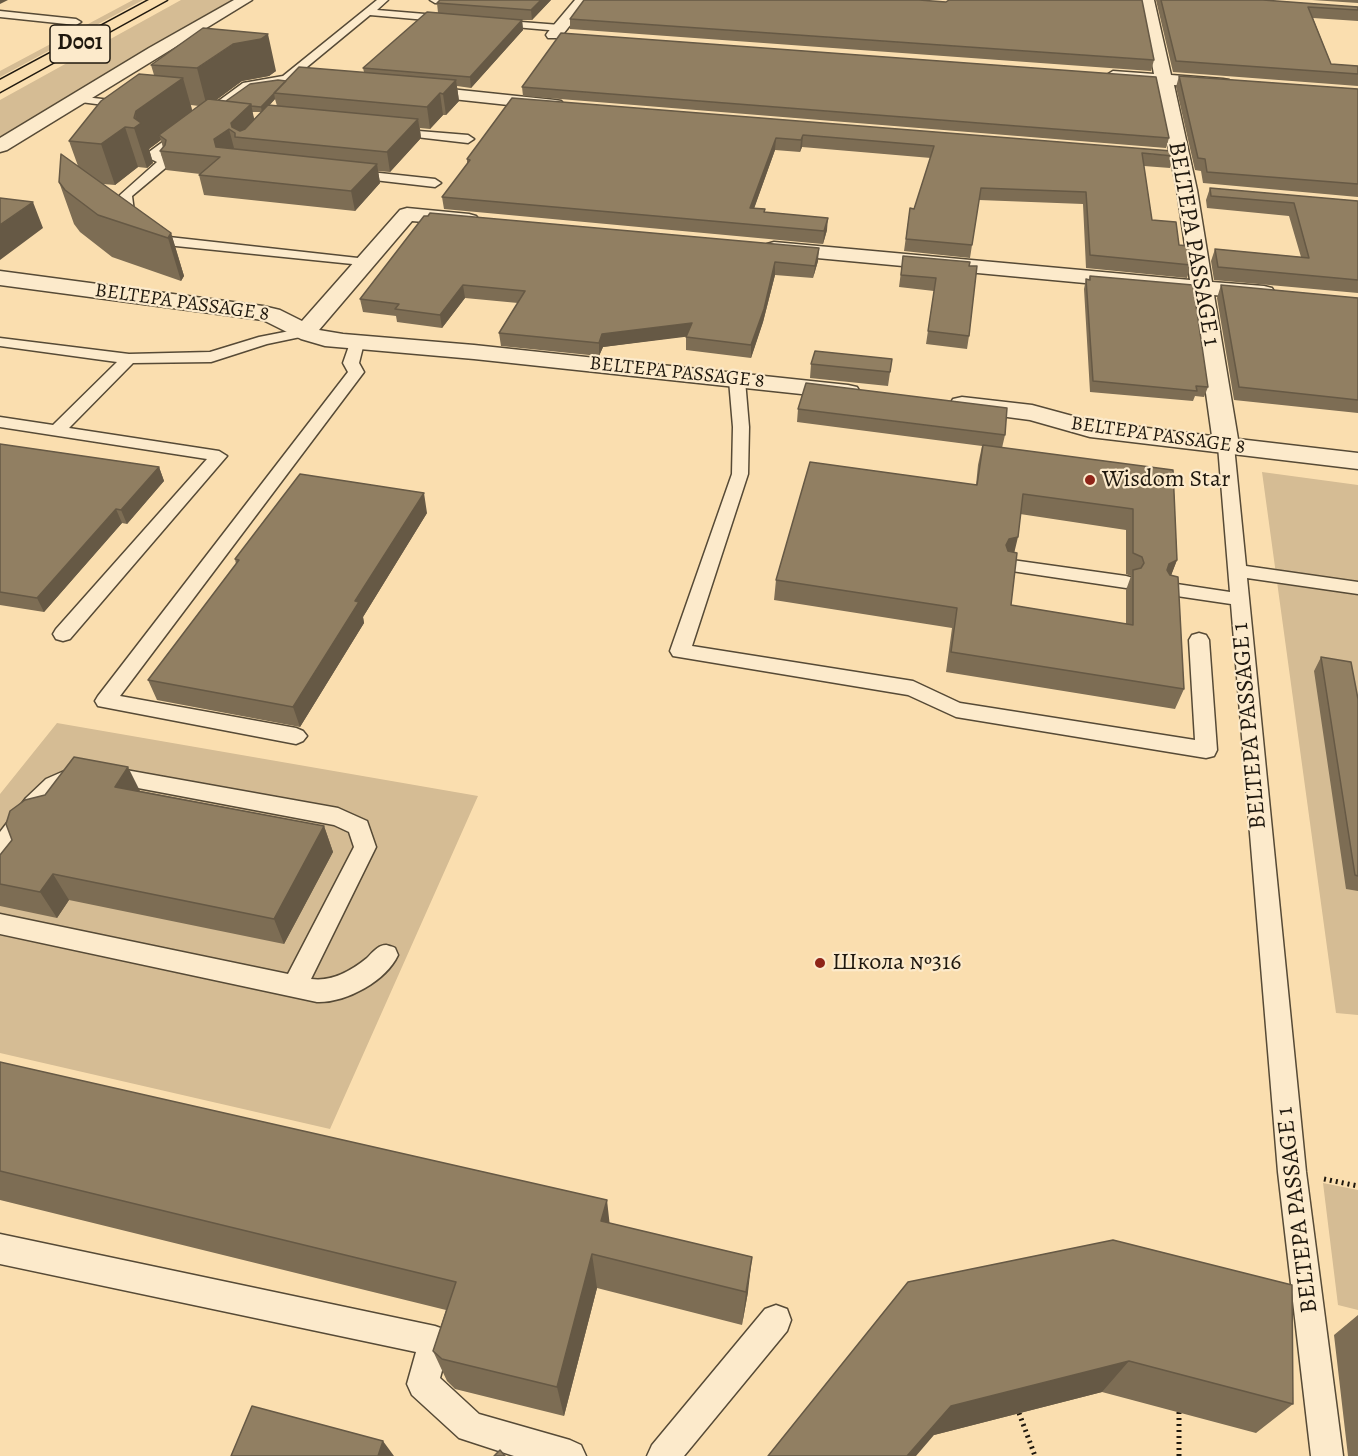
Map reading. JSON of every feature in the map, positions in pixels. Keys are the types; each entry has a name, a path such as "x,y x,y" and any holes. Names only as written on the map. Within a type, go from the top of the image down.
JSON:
{"highway":[{"name":"D001","path":"0,87 160,0"},
{"name":"D001","path":"49,37 81,20"}],"street":[{"path":"0,146 155,51 245,0"},
{"path":"578,37 557,32 583,0"},
{"name":"BELTEPA PASSAGE 1","path":"1147,0 1165,79 1173,156 1187,190 1226,446"},
{"path":"1093,74 1244,85"},
{"path":"392,88 571,106"},
{"path":"1187,190 1210,192"},
{"path":"305,332 407,214 490,222"},
{"path":"751,246 1280,295"},
{"name":"BELTEPA PASSAGE 8","path":"0,279 263,313 290,321 305,332 321,338 357,343 454,350 874,395"},
{"name":"BELTEPA PASSAGE 8","path":"943,402 1032,413 1090,429 1358,461"}],"lane":[{"path":"367,263 166,241 129,221 126,195 165,162 153,155 247,85 299,82 383,0"},
{"path":"435,0 483,3 486,0"},
{"path":"369,12 459,20"},
{"path":"0,14 81,20"},
{"path":"481,21 557,32"},
{"path":"77,99 143,106"},
{"path":"187,111 232,116"},
{"path":"386,131 468,139"},
{"path":"340,173 435,183"},
{"path":"0,342 129,359 211,357 264,340 305,332"},
{"path":"296,736 105,701 356,372 351,363 357,343"},
{"path":"57,431 129,359"},
{"path":"737,380 741,428 740,474 680,651 913,688 956,710 1206,750 1198,640"},
{"path":"0,422 219,456 63,634"},
{"name":"BELTEPA PASSAGE 1","path":"1226,446 1238,599 1292,1172 1328,1456"},
{"path":"1012,566 1126,582"},
{"path":"1236,570 1358,588"},
{"path":"1170,589 1238,599"},
{"path":"0,849 44,791 65,776 86,771 338,817 359,827 365,846 296,986"},
{"path":"0,924 322,992 353,980 376,967 386,955"},
{"path":"0,1249 435,1341 423,1384 470,1427 570,1456"},
{"path":"663,1456 777,1320"}],"path":[{"path":"1179,1412 1179,1456"},
{"path":"1019,1413 1035,1456"}],"shaded area":[{"path":"133,0 143,0 0,77 0,71"},
{"path":"181,0 233,0 0,138 0,100"},
{"path":"1262,472 1358,485 1358,1015 1336,1013"},
{"path":"57,723 478,796 330,1129 0,1053 0,794"},
{"path":"1323,1183 1358,1190 1358,1310 1338,1305"}],"building":[{"path":"440,0 541,0 531,10 437,3"},
{"path":"584,0 919,0 946,2 949,0 1142,0 1154,60 570,19"},
{"path":"1161,0 1263,0 1358,7 1358,10 1308,7 1331,64 1358,66 1358,74 1176,61"},
{"path":"427,12 522,20 470,77 363,68"},
{"path":"203,28 268,34 261,39 233,44 197,68 151,65"},
{"path":"561,33 1156,77 1169,138 522,87"},
{"path":"299,67 456,80 427,107 274,93"},
{"path":"139,74 183,78 136,111 134,118 141,123 134,128 125,127 101,144 69,141 101,101"},
{"path":"1179,76 1358,89 1358,184 1207,172 1205,159 1198,158"},
{"path":"286,81 261,107 226,101 250,84"},
{"path":"512,98 1172,151 1173,156 1142,153 1152,220 1176,222 1179,245 1188,246 1191,265 1090,255 1086,192 981,188 972,245 906,239 910,208 914,209 934,146 803,135 801,140 776,138 750,208 765,209 764,212 828,218 824,231 442,197"},
{"path":"208,99 251,104 231,123 232,127 240,131 245,129 268,105 418,119 387,152 235,137 235,133 229,129 214,139 216,147 377,164 351,191 199,175 220,157 160,151 166,140 159,135"},
{"path":"61,154 171,233 168,238 98,215 65,190 59,182"},
{"path":"1210,188 1358,201 1358,280 1218,267 1215,249 1309,258 1294,203 1211,196"},
{"path":"0,198 33,202 0,225"},
{"path":"430,213 819,248 815,266 775,262 764,309 751,345 686,337 692,323 602,334 599,343 499,333 525,291 463,285 440,315 395,309 399,304 360,299 424,216"},
{"path":"903,256 970,262 969,266 977,266 969,336 928,331 936,278 901,275"},
{"path":"1090,276 1193,285 1208,387 1196,386 1197,391 1093,381 1086,279 1090,280"},
{"path":"1221,285 1358,298 1358,400 1239,387"},
{"path":"815,351 892,359 890,372 811,364"},
{"path":"806,383 1007,408 1005,435 798,409"},
{"path":"0,444 159,467 121,510 116,509 37,598 0,592"},
{"path":"983,445 1173,470 1177,560 1169,564 1167,570 1170,575 1178,577 1184,689 951,652 957,608 776,580 810,462 977,485","holes":["1023,494 1133,509 1133,553 1142,557 1144,563 1141,568 1133,570 1133,625 1011,605 1017,553 1008,551 1006,545 1009,539 1018,537"]},
{"path":"300,474 424,493 355,601 359,602 293,707 148,680 239,560 235,559"},
{"path":"1321,657 1351,662 1358,699 1358,876 1355,875"},
{"path":"74,757 128,767 115,787 324,826 274,919 53,874 40,892 0,884 0,855 12,840 6,824 10,811 25,800 45,795"},
{"path":"0,1062 607,1200 601,1221 752,1257 746,1292 592,1254 557,1387 442,1359 433,1351 456,1282 0,1171"},
{"path":"1113,1240 1292,1285 1293,1404 1129,1361 951,1406 907,1456 768,1456 908,1282"},
{"path":"252,1406 383,1441 378,1456 231,1456"},
{"path":"500,1450 505,1456 494,1456"}],"place":[{"name":"Wisdom Star","path":"1090,480"},
{"name":"Школа №316","path":"820,963"}]}
